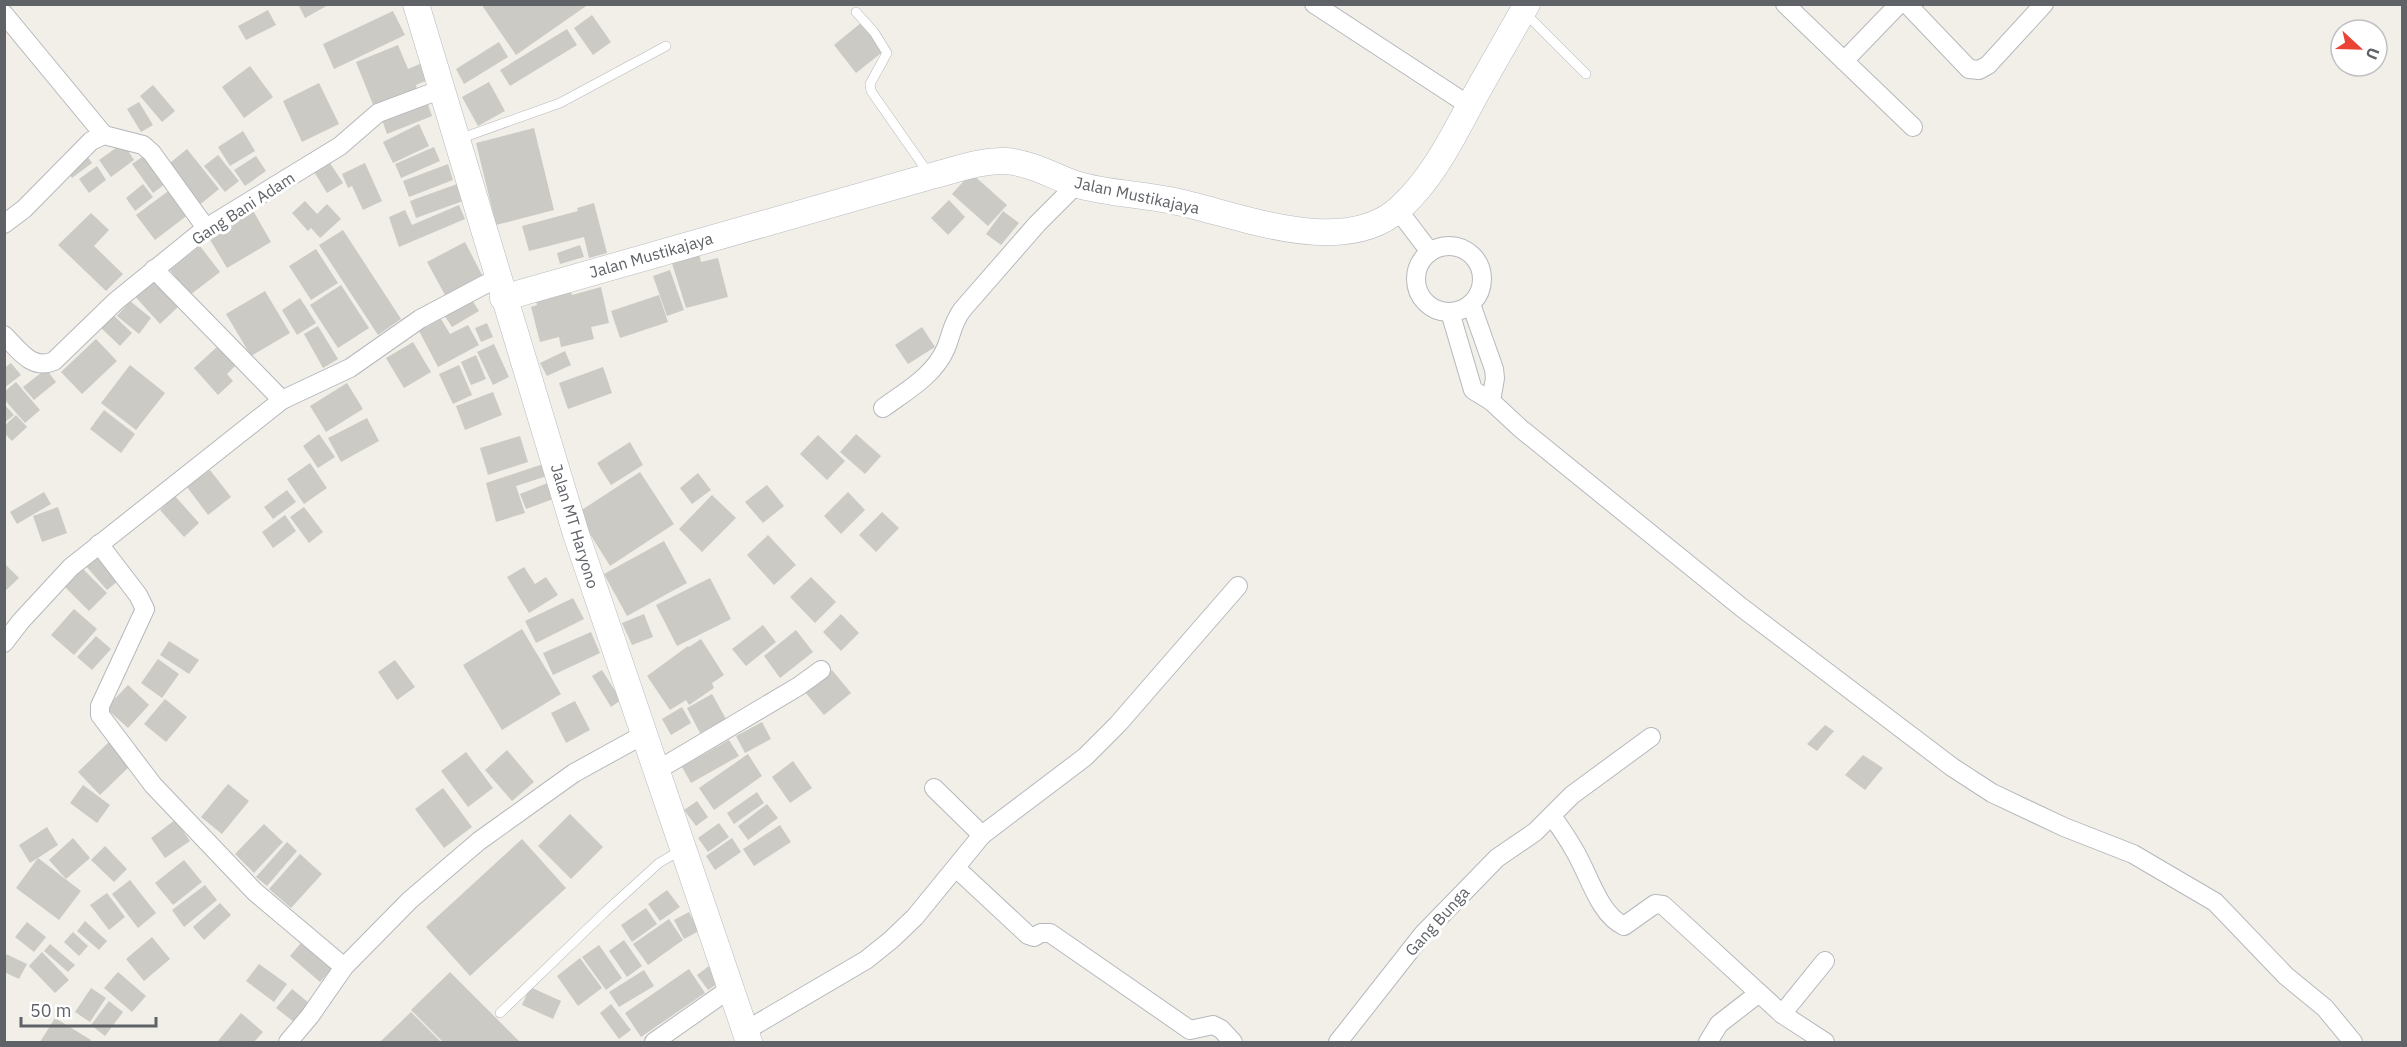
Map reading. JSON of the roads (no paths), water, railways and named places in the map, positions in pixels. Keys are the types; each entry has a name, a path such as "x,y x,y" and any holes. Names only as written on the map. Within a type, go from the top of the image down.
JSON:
{"street":[{"name":"Jalan MT Haryono","path":"416,4 576,534 747,1037"},
{"path":"1314,4 1470,106"},
{"path":"1785,4 1913,127"},
{"path":"1844,62 1899,4"},
{"path":"1908,4 1969,69 1979,70 1988,65 2035,8"},
{"name":"Jalan Mustikajaya","path":"501,287 988,162 1007,161 1032,167 1077,184 1177,201 1317,233 1353,230 1377,223 1398,210 1420,188 1442,156 1525,8"},
{"path":"4,14 104,135 143,145 152,153 206,228"},
{"name":"Gang Bani Adam","path":"4,335 36,364 45,365 54,361 116,301 206,228 340,146 378,113 442,89"},
{"path":"4,224 24,208 91,141 104,135"},
{"path":"883,408 925,379 946,349 953,322 962,310 1037,224 1077,184"},
{"path":"1398,210 1430,252"},
{"path":"1454,246 1469,252 1475,258 1482,273 1482,282 1481,290 1471,304 1461,310 1440,311 1422,299 1416,279 1418,268 1430,252 1438,248 1454,246"},
{"path":"154,269 282,400"},
{"path":"4,643 71,567 282,400 350,368 420,319 501,287"},
{"path":"1471,304 1494,369 1495,378 1491,401"},
{"path":"1450,312 1469,383 1473,390 1491,401 1520,428 1741,607 1952,767 1992,793 2064,827 2133,854 2215,902 2286,976 2325,1008 2353,1042"},
{"path":"99,544 138,595 145,609 100,706 100,715 153,785 255,892 344,967"},
{"path":"747,1037 866,960 915,917 982,835 1085,758 1118,724 1238,586"},
{"path":"656,771 799,686 821,670"},
{"path":"288,1042 310,1016 344,967 410,900 479,841 574,773 644,735"},
{"name":"Gang Bunga","path":"1338,1042 1422,934 1497,858 1535,832 1572,795 1652,737"},
{"path":"934,788 982,835"},
{"path":"1552,816 1574,849 1605,911 1614,921 1624,926 1654,904 1660,904 1782,1014 1825,1042"},
{"path":"956,868 1028,935 1034,937 1041,933 1050,933 1190,1030 1213,1025 1221,1029 1233,1042"},
{"path":"1782,1014 1825,961"},
{"path":"654,1042 731,988"},
{"path":"1708,1042 1719,1024 1759,993"}],"lane":[{"path":"1525,8 1586,74"},
{"path":"856,12 874,32 887,53 870,84 871,91 931,176"},
{"path":"457,140 560,103 666,46"},
{"path":"500,1013 659,863 684,848"}]}
